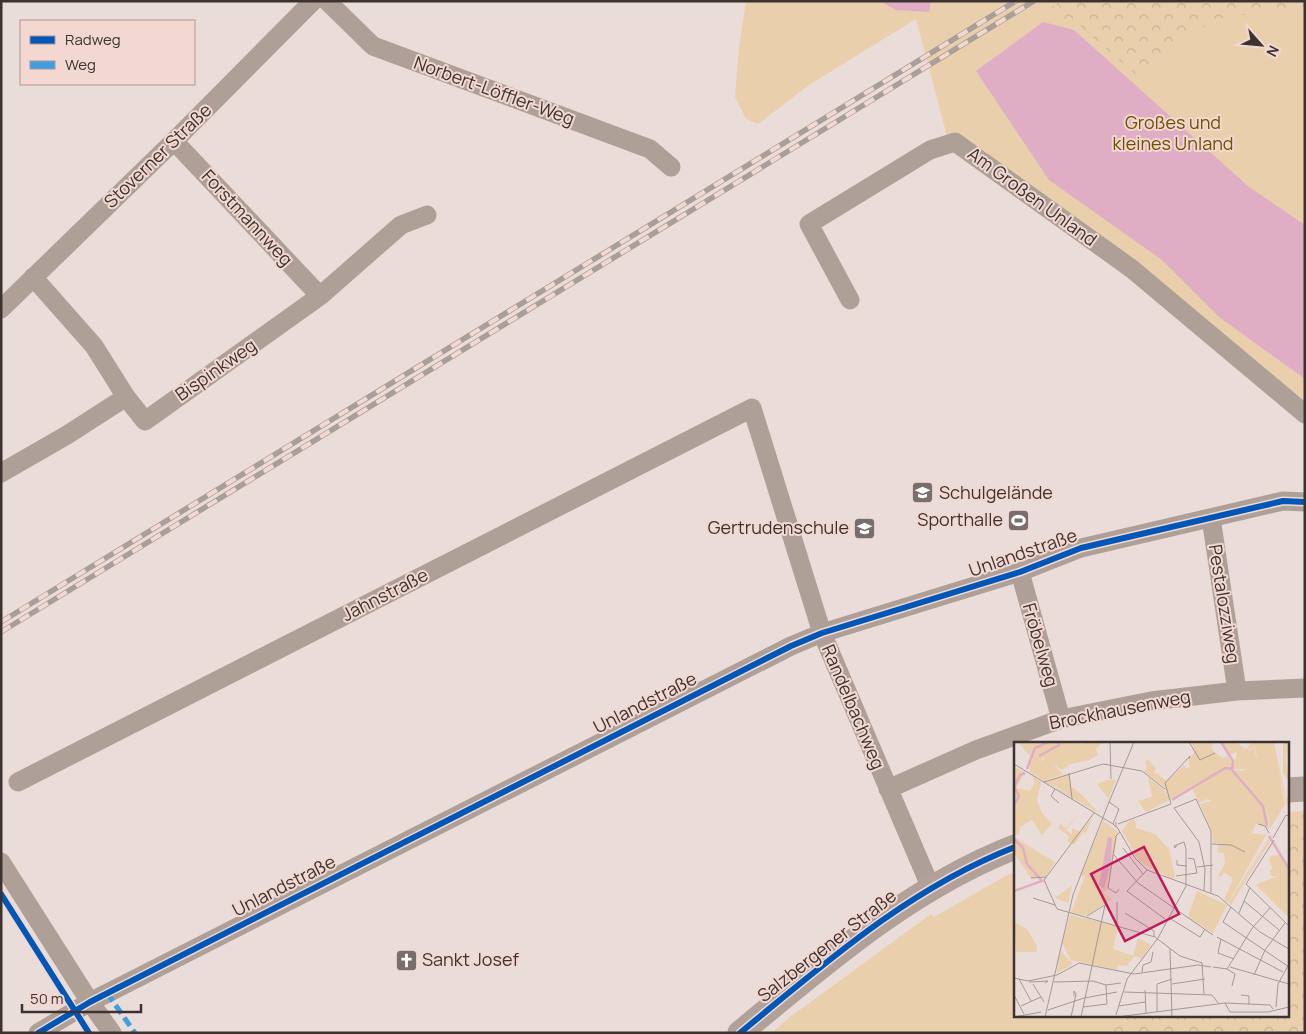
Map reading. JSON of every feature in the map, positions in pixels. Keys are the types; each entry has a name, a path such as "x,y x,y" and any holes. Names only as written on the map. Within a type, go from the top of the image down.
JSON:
{"main road":[{"path":"1288,790 1305,789"},
{"name":"Salzbergener Straße","path":"740,1033 834,956 894,911 931,888 988,858 1014,848"}],"street":[{"name":"Stoverner Straße","path":"1,309 174,141 313,1"},
{"name":"Norbert-Löffler-Weg","path":"327,1 373,46 650,149 671,167"},
{"name":"Forstmannweg","path":"174,141 320,296"},
{"name":"Am Großen Unland","path":"850,300 808,224 930,150 955,142 1132,269 1305,414"},
{"name":"Bispinkweg","path":"126,397 145,421 320,296 401,226 427,214"},
{"path":"1,473 67,435 126,397 94,346 33,277"},
{"name":"Randelbachweg","path":"752,408 822,633 931,888"},
{"name":"Jahnstraße","path":"18,782 752,408"},
{"name":"Unlandstraße","path":"38,1033 90,1002 782,650 822,633 1020,572 1081,548 1283,501 1305,502"},
{"name":"Pestalozziweg","path":"1211,518 1237,690"},
{"name":"Fröbelweg","path":"1020,572 1061,718"},
{"name":"Brockhausenweg","path":"888,789 976,750 1061,718 1151,701 1237,690 1305,688"},
{"path":"1,862 90,1002 112,1033"}],"green space":[{"name":"Großes und kleines Unland","path":"746,1 1305,1 1305,401 1102,246 1000,166 985,151 965,138 947,136 916,19 809,85 758,124 746,119 735,97 739,48"},
{"path":"1061,1 1305,1 1305,6 1215,19 1136,75 1077,23 1042,13"},
{"path":"1305,811 1305,1033 1111,1033 1124,1016 1288,1016 1288,812"},
{"path":"1014,873 1014,1016 1288,1016 1305,1033 772,1033 790,1017 931,914 934,917 1007,875"}],"shaded area":[{"path":"880,1 931,1 929,12 896,10"},
{"path":"1043,22 1074,30 1249,187 1305,225 1305,379 1219,317 1162,260 1049,180 976,71"}],"railway":[{"path":"1,622 1016,1"},
{"path":"1,632 1034,1"}],"marked path":[{"path":"107,993 135,1033"}],"cycle path":[{"path":"38,1033 90,1002 791,646 822,633 1020,572 1081,548 1283,501 1305,502"},
{"path":"740,1033 837,954 905,905 940,883 1014,847"},
{"path":"1,894 89,1033"}],"place":[{"name":"Schulgelände","path":"923,493"},
{"name":"Sporthalle","path":"1019,520"},
{"name":"Gertrudenschule","path":"865,528"},
{"name":"Sankt Josef","path":"406,960"}]}
